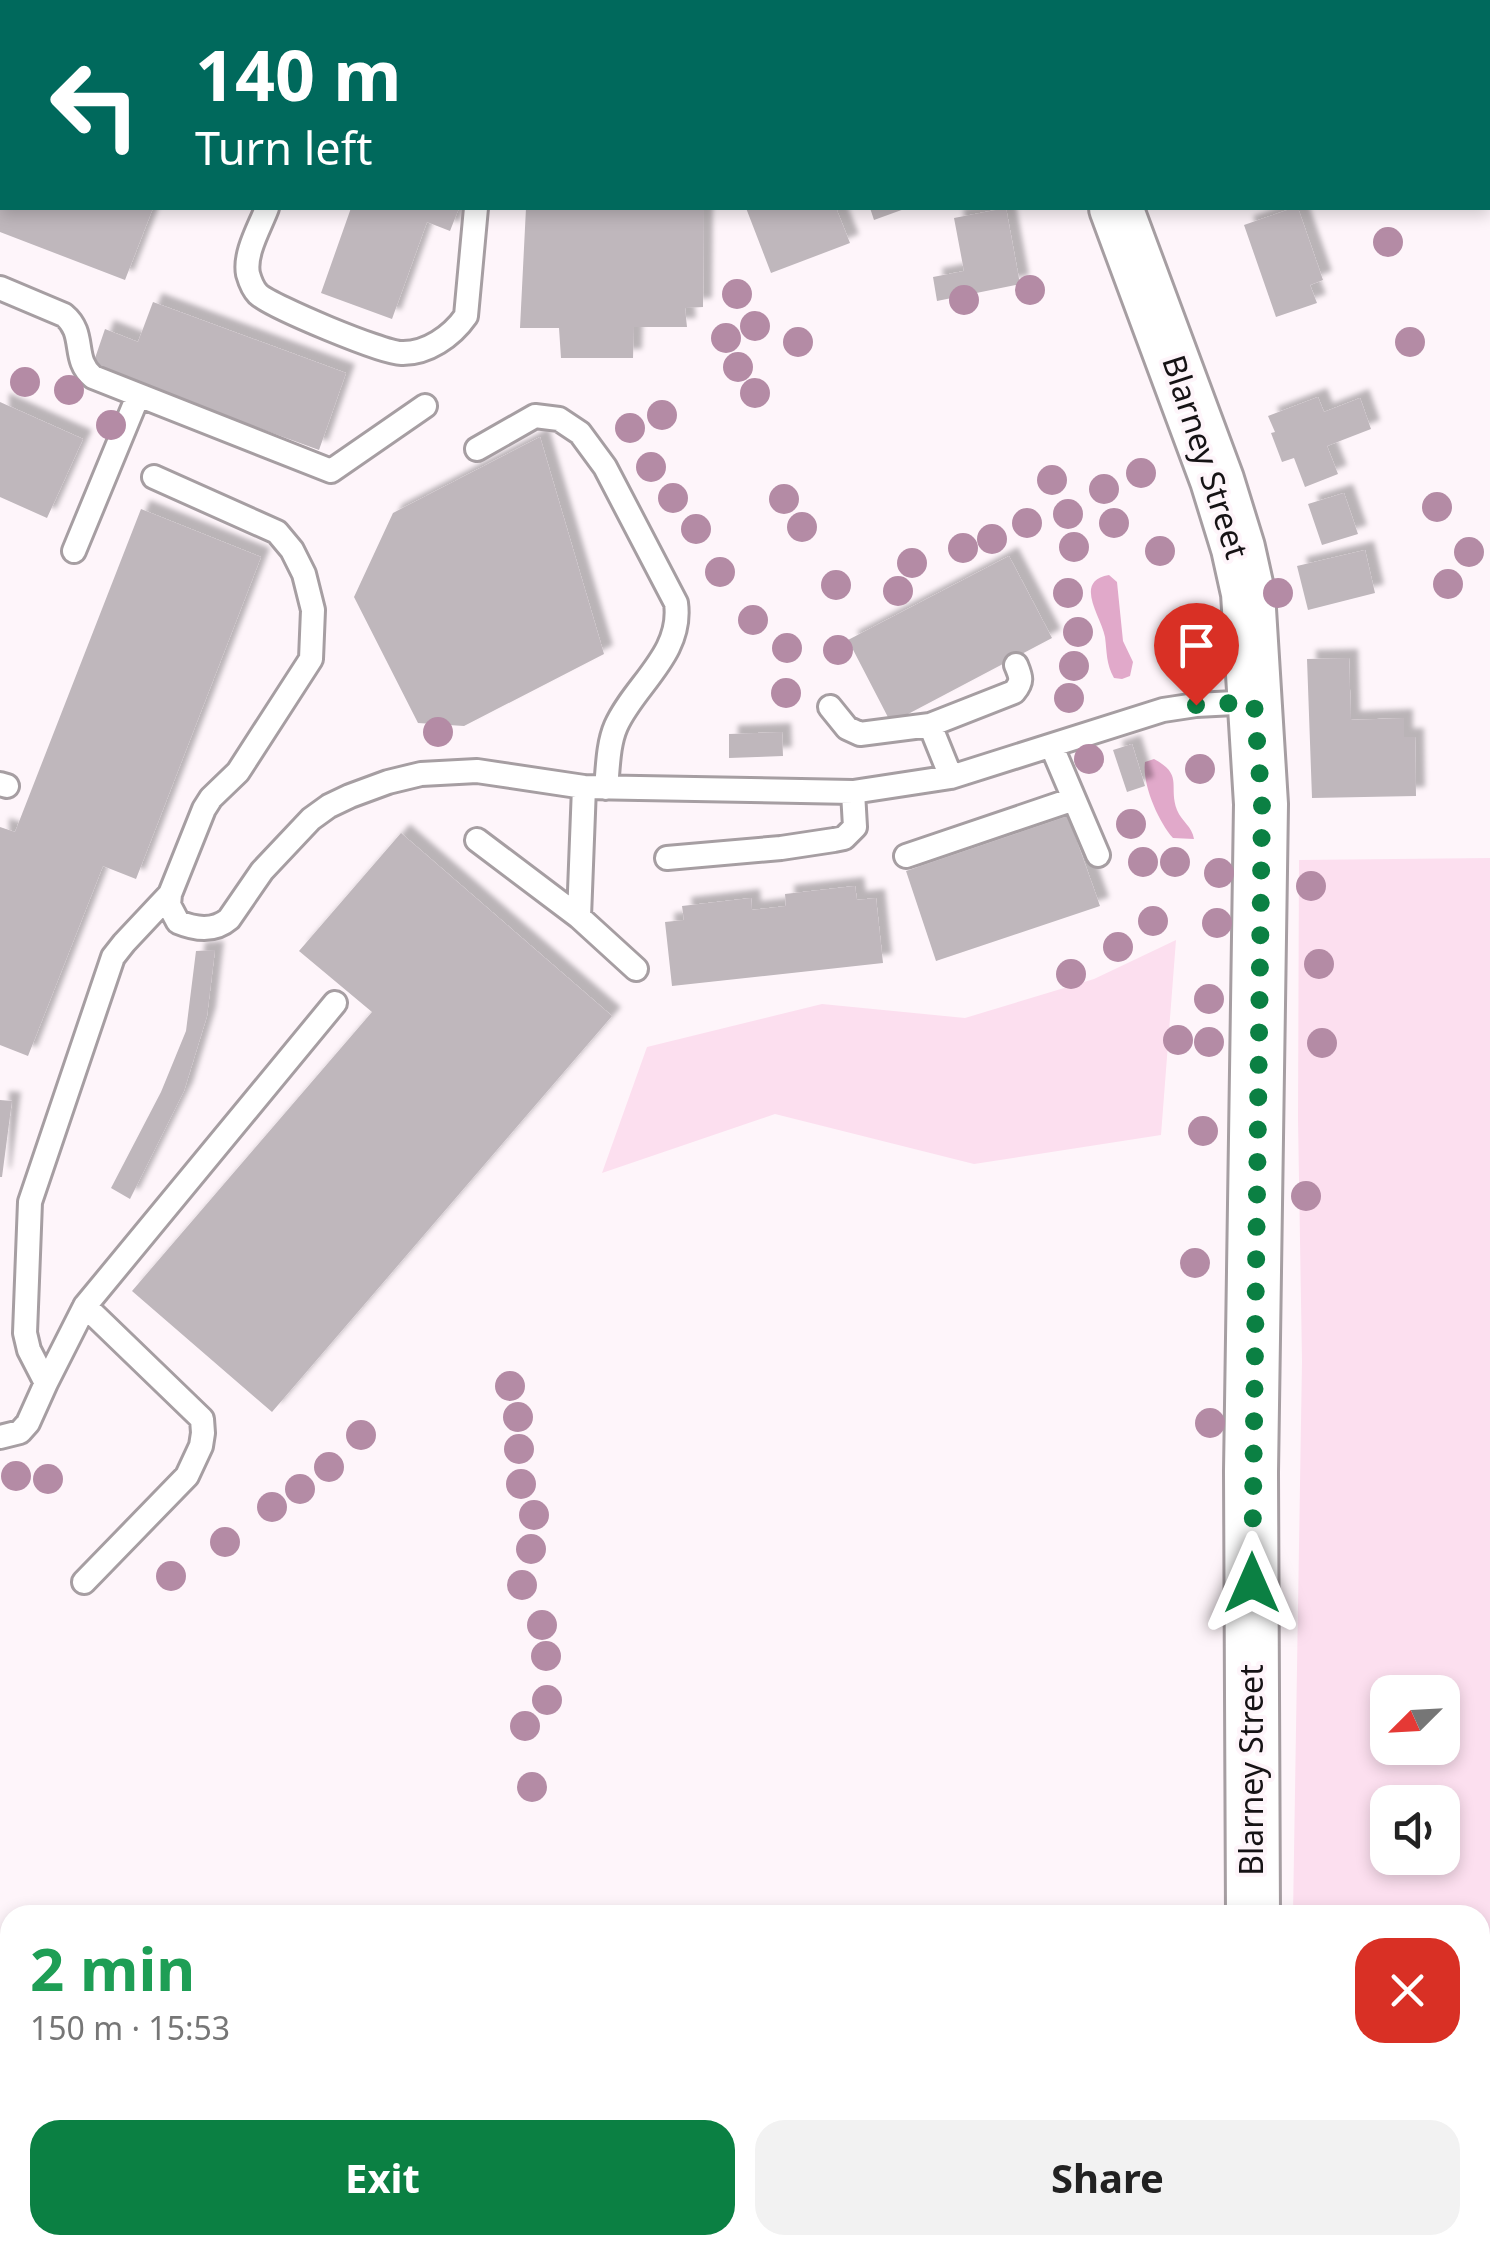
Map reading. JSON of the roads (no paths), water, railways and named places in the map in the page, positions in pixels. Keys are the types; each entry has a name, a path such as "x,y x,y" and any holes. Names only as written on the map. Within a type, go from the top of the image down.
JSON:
{"street":[{"name":"Blarney Street","path":"1117,210 1188,399 1238,548 1248,593 1262,804 1252,1472 1253,1905"}],"lane":[{"path":"266,210 248,260 248,276 256,292 277,306 400,354 442,340 457,330 466,316 476,210"},
{"path":"0,288 72,322 84,369 93,378 331,470 425,406"},
{"path":"74,551 138,396"},
{"path":"477,449 535,416 559,420 580,433 606,467 676,603 671,639 616,727 595,787 579,917"},
{"path":"154,477 277,532 304,574 313,610 311,659 238,772 211,798 170,894 169,905 178,922 192,928 222,925 229,919 262,871 310,819 329,806 388,782 421,774 477,771 595,787 853,792 951,776 1163,710 1254,702"},
{"path":"830,707 847,728 860,734 930,725 1014,692 1022,678 1016,665"},
{"path":"930,725 951,776"},
{"path":"1052,747 1098,855"},
{"path":"667,858 844,838 855,827 853,792"},
{"path":"906,856 1074,799"},
{"path":"477,840 579,917 636,969"},
{"path":"46,1383 25,1333 30,1202 114,957 170,894"},
{"path":"0,1437 20,1432 28,1423 85,1306 335,1002"},
{"path":"84,1582 187,1476 203,1433 202,1418 85,1306"}]}
